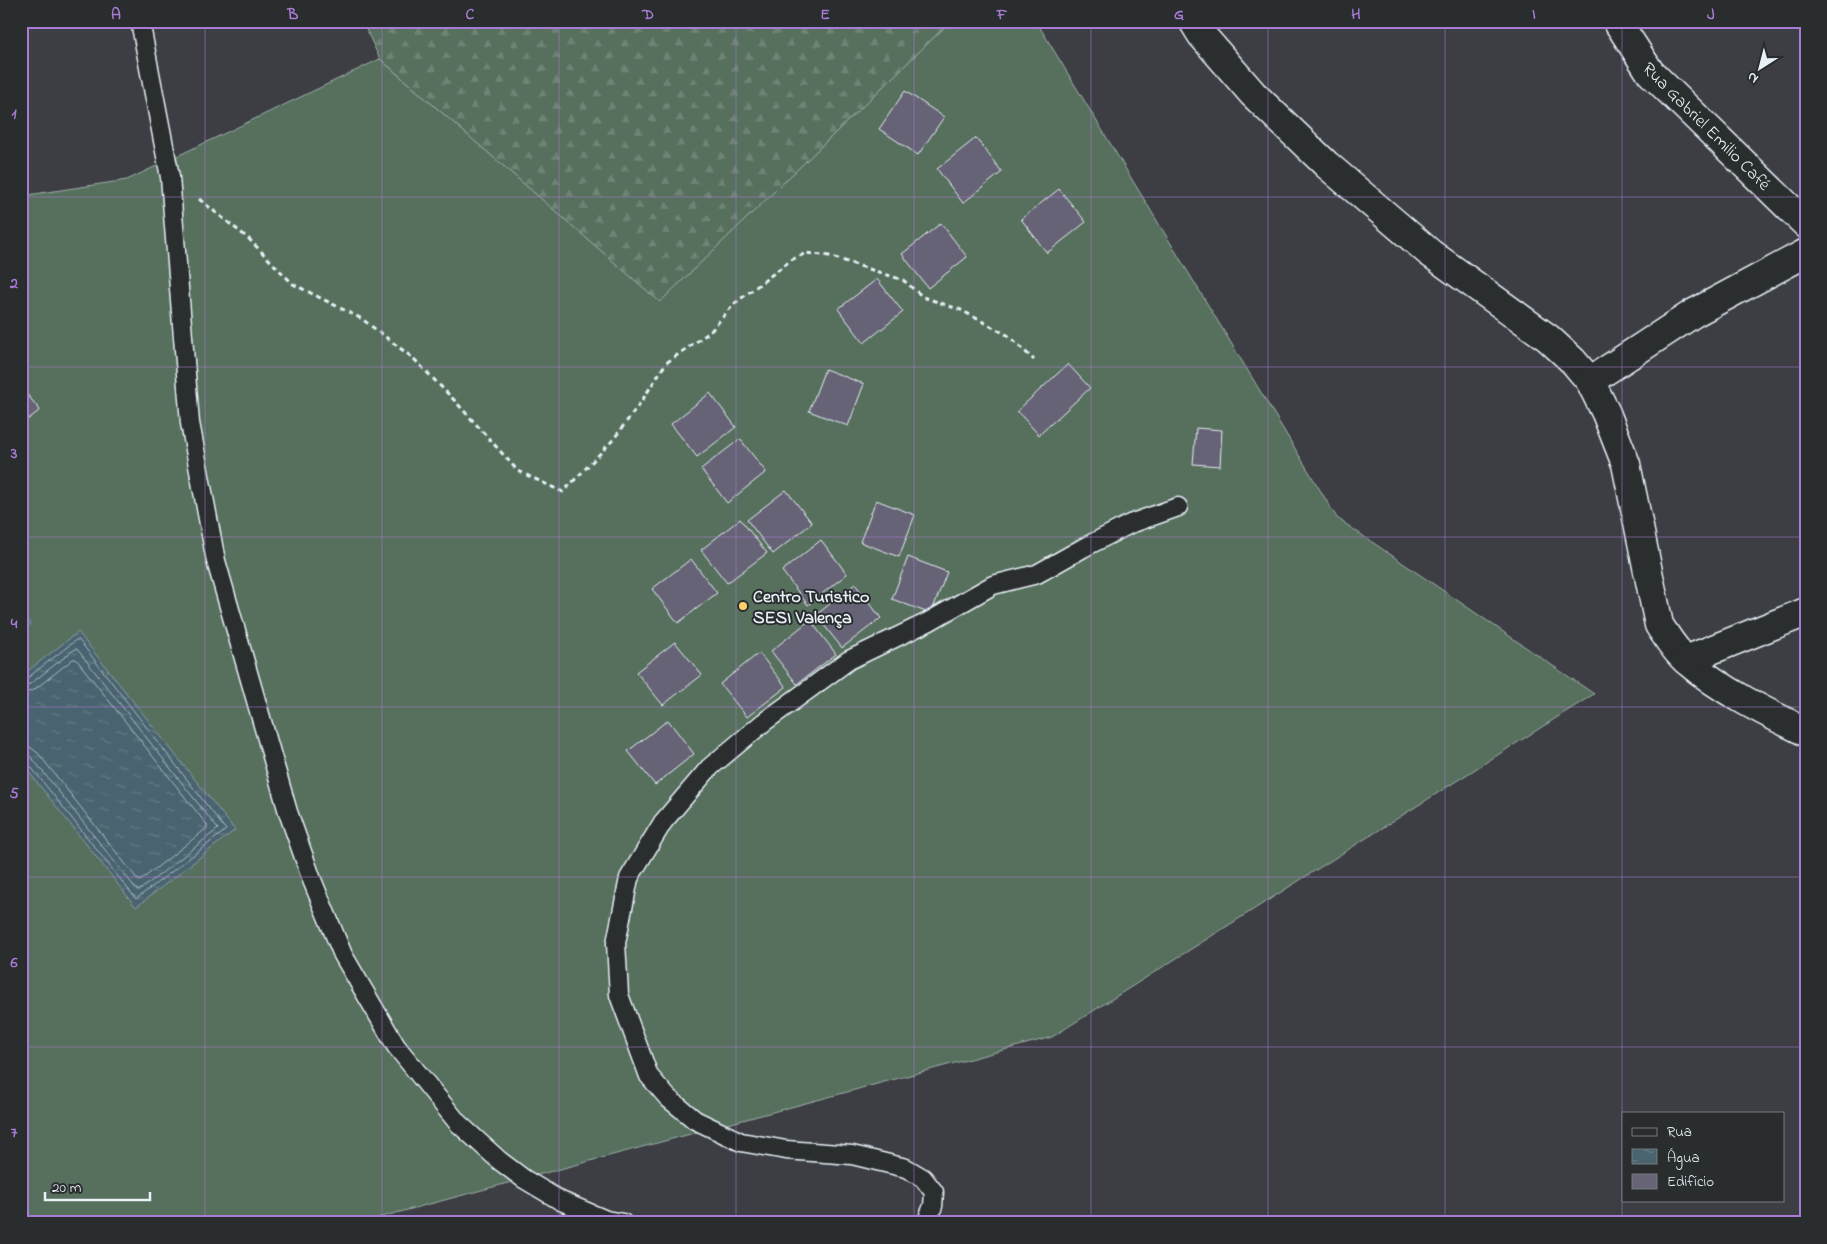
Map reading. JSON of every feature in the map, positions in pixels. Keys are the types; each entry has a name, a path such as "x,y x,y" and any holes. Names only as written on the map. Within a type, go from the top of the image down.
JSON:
{"street":[{"path":"1193,21 1201,34 1253,94 1327,165 1430,253 1548,338 1573,361 1590,381 1606,413 1626,464 1659,625 1671,644 1686,660 1715,682 1764,712 1806,732"},
{"name":"Rua Gabriel Emilio Café","path":"1617,21 1650,72 1806,224"},
{"path":"1590,381 1694,313 1806,253"},
{"path":"1686,660 1806,612"}],"lane":[{"path":"140,21 170,177 190,423 216,561 288,812 312,880 343,955 396,1046 458,1123 500,1161 524,1179 561,1201 606,1220 623,1223"},
{"path":"926,1223 933,1206 934,1192 923,1178 906,1168 852,1155 786,1150 741,1142 695,1120 668,1098 649,1076 618,995 616,943 629,878 664,822 709,768 764,722 849,660 928,622 993,585 1037,574 1130,524 1178,507"}],"path":[{"path":"196,197 249,239 293,284 362,319 413,358 456,402 518,471 563,492 613,440 641,402 666,363 710,332 734,304 791,260 806,253 829,256 903,280 923,297 961,310 1009,336 1034,360"}],"green space":[{"path":"362,21 951,21 660,303 380,59"},
{"name":"Centro Turistico SESI Valença","path":"951,21 1036,21 1337,518 1594,694 1052,1037 359,1223 21,1223 21,196 127,180 380,59 660,302"}],"water":[{"path":"21,612 31,624 21,631"},
{"path":"78,632 235,830 136,907 21,762 21,676"}],"building":[{"path":"905,91 944,117 918,155 879,129"},
{"path":"976,138 1002,172 963,203 937,169"},
{"path":"1059,189 1086,222 1047,253 1021,219"},
{"path":"941,223 967,257 928,288 902,254"},
{"path":"877,279 903,312 864,343 838,309"},
{"path":"1068,364 1090,388 1039,435 1017,411"},
{"path":"825,369 864,384 848,426 809,411"},
{"path":"21,387 40,410 21,425"},
{"path":"710,393 736,427 697,457 671,424"},
{"path":"1196,428 1222,430 1220,466 1193,464"},
{"path":"740,439 766,472 727,503 701,469"},
{"path":"786,490 812,523 773,554 747,520"},
{"path":"876,500 915,515 899,557 860,542"},
{"path":"740,519 767,553 727,583 701,550"},
{"path":"821,540 847,574 808,605 782,571"},
{"path":"908,557 947,572 931,614 892,599"},
{"path":"691,559 717,593 678,623 652,589"},
{"path":"855,584 881,618 842,648 816,615"},
{"path":"810,620 836,654 797,684 771,651"},
{"path":"675,642 702,675 663,705 636,672"},
{"path":"759,653 786,687 747,717 720,684"},
{"path":"668,720 694,754 655,785 628,751"}],"place":[{"name":"Centro Turistico SESI Valença","path":"743,606"}]}
